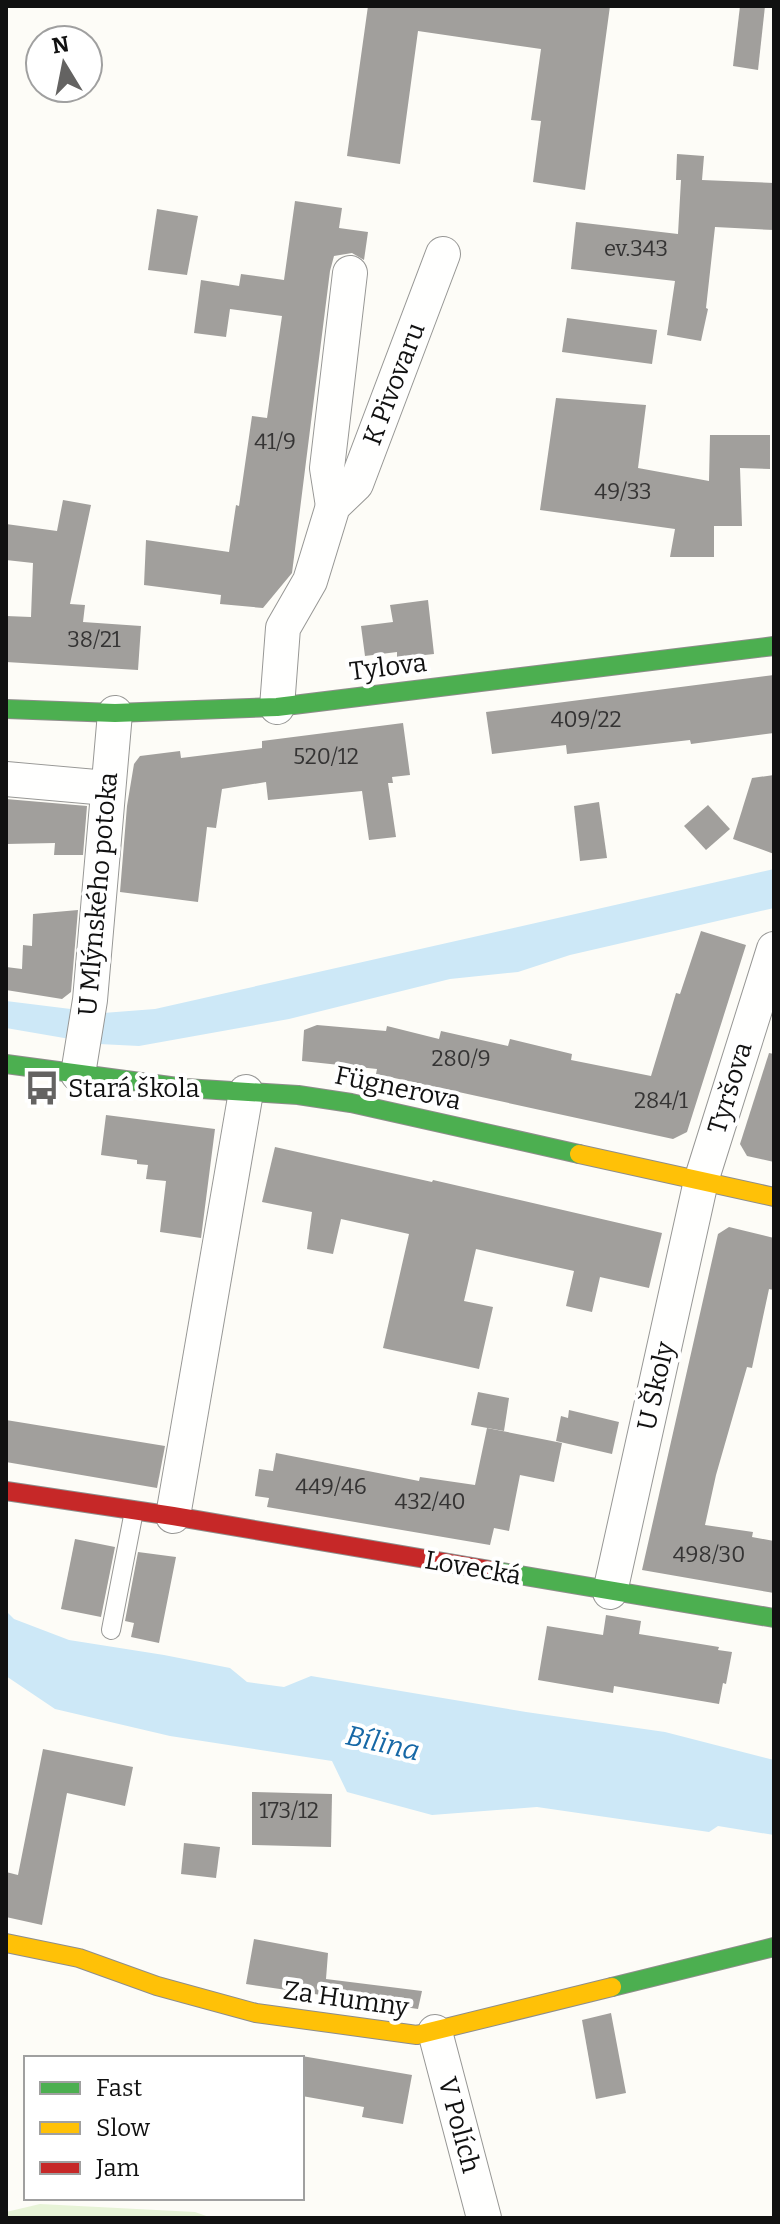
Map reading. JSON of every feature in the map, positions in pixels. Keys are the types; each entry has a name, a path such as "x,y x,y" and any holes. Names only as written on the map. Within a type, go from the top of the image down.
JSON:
{"street":[{"name":"K Pivovaru","path":"333,506 356,484 443,254"},
{"name":"K Pivovaru","path":"277,707 283,628 310,581 333,506 327,468 350,273"},
{"name":"Tylova","path":"6,709 115,713 277,707 774,646"},
{"name":"U Mlýnského potoka","path":"80,1061 90,1000 115,713"},
{"path":"6,779 107,788"},
{"name":"Tyršova","path":"701,1181 774,949"},
{"name":"Fügnerova","path":"6,1064 80,1061 185,1088 298,1095 351,1103 774,1197"},
{"path":"173,1516 246,1092"},
{"name":"U Školy","path":"610,1592 701,1181"},
{"name":"Lovecká","path":"6,1491 173,1516 774,1618"},
{"name":"Za Humny","path":"6,1943 79,1958 157,1986 256,2013 417,2035 774,1947"},
{"name":"V Polích","path":"435,2032 484,2218"}],"lane":[{"path":"111,1630 134,1511"}],"green space":[{"path":"40,2204 195,2212 212,2218 6,2218 6,2212"}],"water":[{"path":"774,869 774,908 570,955 518,972 450,979 289,1019 139,1046 99,1044 6,1028 6,1001 103,1013 155,1009"},
{"name":"Bílina","path":"6,1611 14,1619 69,1640 230,1668 247,1682 284,1687 311,1676 665,1732 774,1760 774,1835 718,1826 709,1832 537,1807 432,1815 347,1792 332,1761 170,1736 55,1709 6,1676"}],"building":[{"path":"368,6 610,6 585,190 533,182 541,121 531,120 541,49 418,31 400,164 347,156"},
{"path":"740,6 765,6 758,70 733,66"},
{"path":"677,154 704,156 702,180 774,183 774,230 715,227 708,309 701,341 667,335 675,281 571,269 576,222 678,234 681,180 676,180"},
{"path":"295,201 342,208 339,228 368,232 364,260 352,253 334,256 330,271 292,573 263,608 220,604 221,595 144,585 146,540 229,552 252,416 267,418 282,316 230,309 226,337 194,333 201,280 239,286 241,274 284,280"},
{"path":"157,209 198,216 187,275 148,270"},
{"path":"567,318 657,330 652,364 562,352"},
{"path":"556,398 646,405 638,468 709,481 710,435 770,435 770,469 740,468 742,526 714,526 714,557 670,557 675,529 540,510"},
{"path":"63,500 91,505 70,604 85,605 83,622 141,626 138,670 6,662 6,616 31,617 33,563 6,560 6,524 57,531"},
{"path":"428,600 434,654 397,658 397,652 365,656 361,626 393,622 390,605"},
{"path":"774,675 774,733 691,744 690,740 567,754 566,745 492,754 486,712"},
{"path":"403,723 410,775 392,777 393,783 388,783 396,837 369,840 362,791 268,800 266,782 222,789 216,828 207,827 198,902 120,892 127,806 134,764 140,756 180,751 181,758 262,748 262,741"},
{"path":"774,775 774,854 733,839 752,778"},
{"path":"6,799 87,806 83,855 54,855 55,843 6,844"},
{"path":"599,802 607,858 580,861 574,806"},
{"path":"708,805 730,829 706,850 684,826"},
{"path":"78,910 71,992 62,999 6,990 6,967 22,969 23,945 32,946 33,914"},
{"path":"701,931 746,945 687,1132 673,1139 376,1074 377,1069 302,1061 304,1030 317,1025 386,1031 387,1026 439,1039 441,1031 508,1046 510,1039 572,1054 571,1060 651,1076 676,993 680,994"},
{"path":"769,1053 774,1054 774,1162 747,1156 740,1144"},
{"path":"106,1115 215,1129 201,1238 160,1232 166,1181 146,1179 148,1165 137,1164 137,1160 101,1155"},
{"path":"275,1147 662,1233 649,1288 600,1277 592,1312 566,1306 574,1271 476,1249 464,1301 493,1307 479,1369 383,1348 409,1234 341,1219 333,1254 307,1249 312,1212 262,1202"},
{"path":"729,1227 774,1238 774,1290 769,1289 752,1368 747,1367 705,1525 753,1532 752,1537 774,1541 774,1593 642,1570 718,1234"},
{"path":"478,1392 509,1398 504,1431 471,1425"},
{"path":"569,1410 619,1422 612,1454 556,1441 561,1416 568,1418"},
{"path":"6,1420 165,1446 157,1488 6,1462"},
{"path":"487,1428 562,1443 554,1482 520,1475 509,1531 494,1528 490,1545 267,1507 269,1498 255,1496 259,1469 273,1471 276,1453 419,1481 420,1477 475,1485"},
{"path":"75,1539 115,1547 101,1617 61,1609"},
{"path":"138,1552 176,1557 159,1643 131,1637 134,1623 125,1621"},
{"path":"606,1615 641,1621 639,1634 719,1647 718,1650 732,1652 719,1704 614,1686 613,1693 538,1680 547,1626 603,1635"},
{"path":"43,1749 133,1767 125,1806 67,1793 42,1925 6,1917 6,1872 18,1875"},
{"path":"252,1792 332,1794 331,1847 252,1845"},
{"path":"184,1843 220,1847 216,1878 181,1874"},
{"path":"254,1939 328,1953 326,1979 422,1991 418,2009 246,1984"},
{"path":"611,2013 626,2093 596,2099 582,2020"},
{"path":"304,2056 412,2075 403,2124 362,2117 364,2107 304,2096"}],"traffic: fast":[{"path":"6,709 115,713 277,707 774,646"},
{"path":"6,1064 185,1088 298,1095 351,1103 579,1154"},
{"path":"496,1571 774,1618"},
{"path":"612,1987 774,1947"}],"traffic: slow":[{"path":"579,1154 774,1197"},
{"path":"6,1943 79,1958 157,1986 256,2013 417,2035 612,1987"}],"traffic: jam":[{"path":"6,1491 496,1571"}],"place":[{"name":"Stará škola","path":"42,1088"}]}
